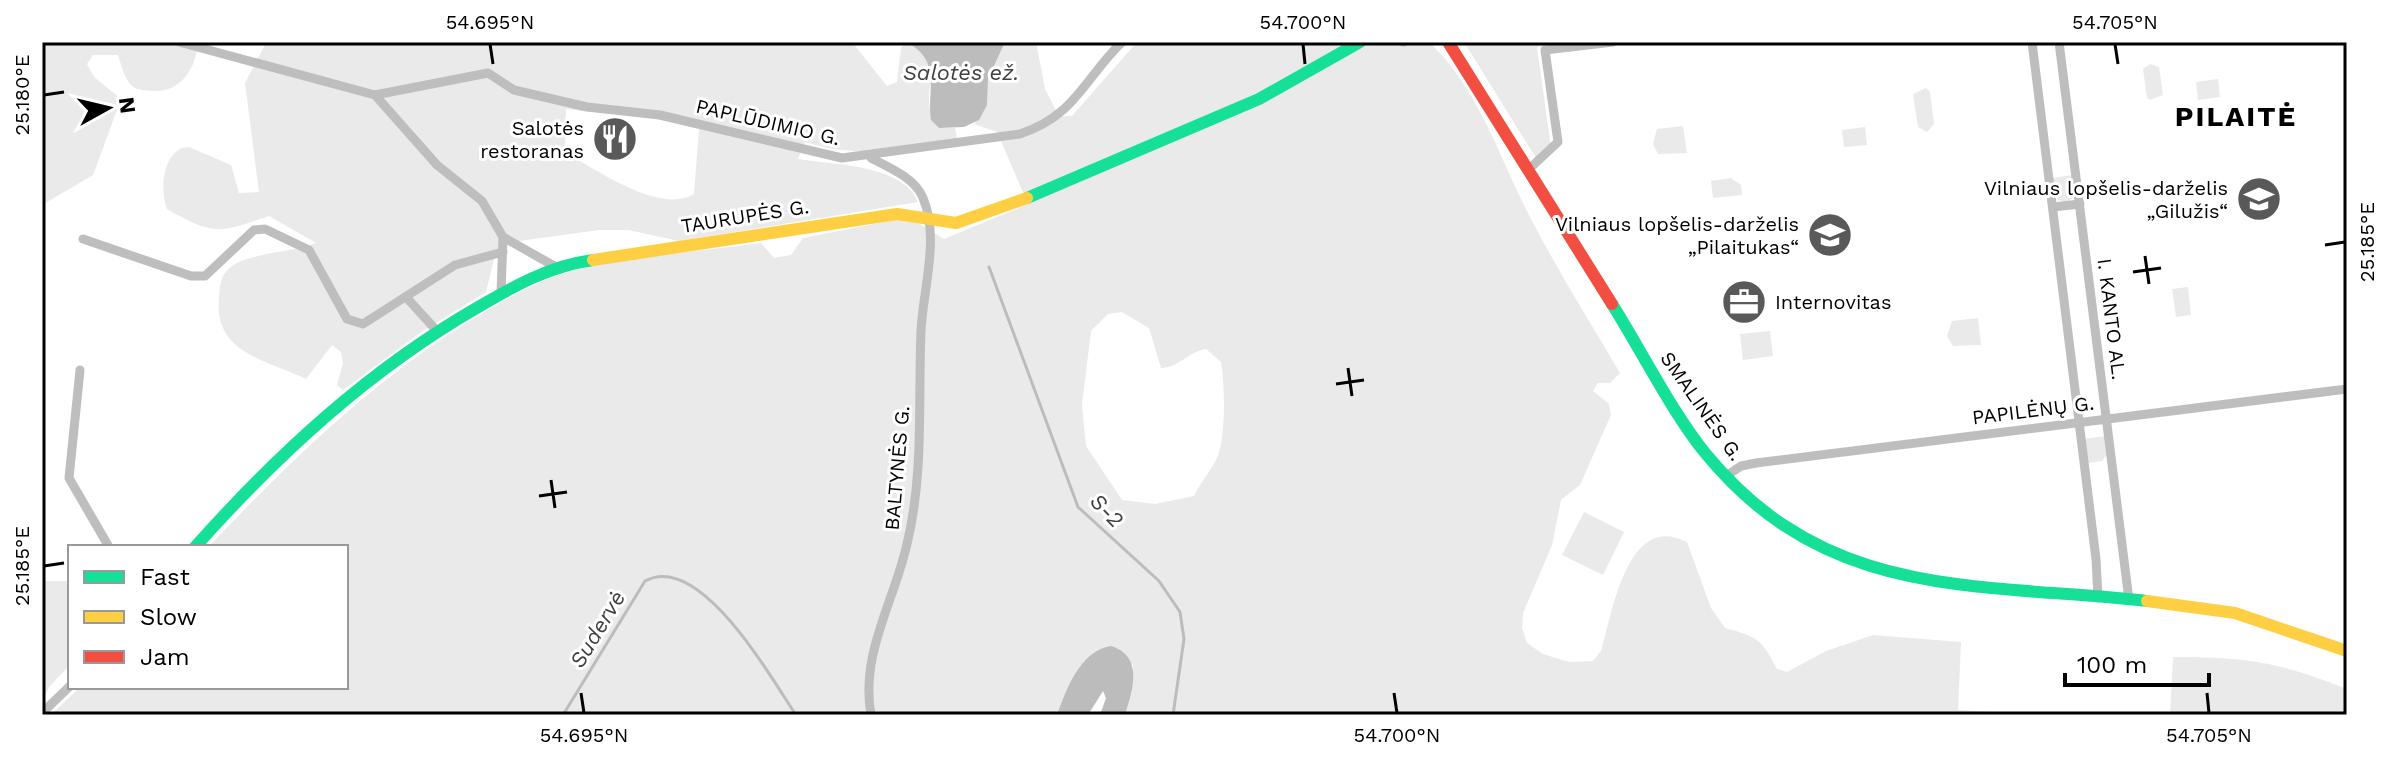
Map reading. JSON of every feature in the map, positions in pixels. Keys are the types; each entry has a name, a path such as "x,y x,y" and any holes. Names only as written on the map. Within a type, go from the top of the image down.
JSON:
{"street":[{"path":"179,42 192,43 375,95 437,165 482,201 503,237 556,267"},
{"name":"PAPLŪDIMIO G.","path":"375,95 488,73 514,90 587,107 660,115 823,156 871,157 1020,134 1042,127 1072,104 1122,42"},
{"name":"TAURUPĖS G.","path":"197,545 231,505 322,420 436,330 556,267 897,214 945,224 956,223 1037,193 1259,99 1360,42"},
{"name":"SMALINĖS G.","path":"1448,42 1705,453 1726,476 1790,531 1857,565 1939,586 2129,600 2226,611 2269,621 2347,651"},
{"path":"1529,169 1558,142 1545,50 1613,42"},
{"path":"2032,42 2098,598"},
{"name":"I. KANTO AL.","path":"2059,42 2129,600"},
{"path":"871,157 901,174 921,194 929,219"},
{"path":"2053,207 2080,204"},
{"name":"BALTYNĖS G.","path":"871,715 867,680 870,661 906,550 915,502 929,219"},
{"path":"83,239 191,276 205,276 254,230 265,229 309,250 347,319 363,324 455,265 503,252"},
{"path":"501,294 503,237"},
{"path":"406,297 436,330"},
{"path":"80,370 69,478 108,545"},
{"name":"PAPILĖNŲ G.","path":"1726,476 1741,466 1756,463 2347,389"},
{"path":"42,713 68,688"}],"shaded area":[{"path":"42,42 198,42 186,77 163,90 143,90 132,86 118,55 93,55 87,64 94,77 121,99 93,175 42,205"},
{"path":"263,42 852,42 887,86 897,82 901,48 906,42 918,49 930,65 929,100 933,117 939,128 955,128 957,139 863,151 805,142 798,159 883,173 910,189 918,202 679,241 628,230 599,230 505,243 495,255 486,292 421,332 343,390 337,385 343,363 341,352 332,345 306,379 246,352 225,332 220,317 221,281 232,266 250,258 316,243 269,216 239,226 207,228 167,209 165,202 164,175 170,159 175,152 189,147 231,165 239,193 259,192 245,83 264,47","holes":["566,109 652,118 699,129 694,194 680,199 646,194 565,152"]},
{"path":"1005,42 1036,42 1045,89 1059,116 1072,116 1137,42 1431,44 1463,82 1476,104 1541,238 1620,373 1610,383 1598,383 1593,391 1609,404 1611,415 1580,485 1561,500 1552,545 1523,613 1522,628 1527,643 1543,654 1569,662 1593,661 1601,651 1626,570 1650,540 1667,536 1687,542 1711,608 1725,628 1757,640 1777,669 1787,672 1826,651 1873,635 1961,642 1958,710 2043,715 1125,715 1132,692 1133,664 1059,709 1057,715 51,715 78,689 348,689 348,545 210,545 302,453 367,395 438,342 508,298 556,276 591,266 664,254 761,243 774,258 791,255 803,238 900,219 920,224 944,239 1028,204 997,132 974,124 987,105 988,79","holes":["1122,312 1149,328 1161,368 1206,349 1221,362 1224,397 1220,449 1194,496 1155,504 1122,500 1086,446 1082,405 1091,331 1108,314"]},
{"path":"1464,42 1574,42 1537,47 1551,147 1536,158"},
{"path":"2150,64 2159,67 2163,95 2150,100 2147,98 2143,69"},
{"path":"2218,79 2220,97 2198,100 2196,82"},
{"path":"1926,88 1930,92 1934,124 1927,132 1918,127 1913,94"},
{"path":"1683,126 1687,153 1658,154 1653,144 1657,129"},
{"path":"1865,127 1867,145 1844,147 1842,130"},
{"path":"2073,175 2074,197 2067,202 2058,200 2052,178"},
{"path":"1731,178 1741,185 1742,195 1713,198 1711,181"},
{"path":"2188,287 2191,315 2176,317 2172,289"},
{"path":"1978,318 1981,345 1953,346 1947,336 1952,321"},
{"path":"1770,331 1773,356 1743,360 1740,334"},
{"path":"2105,436 2108,453 2102,461 2087,463 2084,439"},
{"path":"1584,512 1624,532 1603,575 1562,555"},
{"path":"42,581 68,581 68,667 49,687 42,702"},
{"path":"2173,657 2242,660 2301,673 2347,689 2347,715 2170,715"}],"water":[{"name":"Salotės ež.","path":"906,42 1005,42 988,79 987,105 979,120 964,127 939,128 931,120 929,66 925,57"},
{"path":"1111,646 1121,651 1132,666 1133,685 1125,715 1100,715 1106,698 1103,691 1088,715 1057,715 1070,683 1083,663 1100,649"}],"waterway":[{"name":"S-2","path":"989,267 1078,507 1159,581 1180,612 1184,639 1173,715"},
{"name":"Sudervė","path":"563,715 645,581 666,577 688,584 710,600 732,623 796,715"}],"traffic: fast":[{"path":"1027,198 1259,99 1360,42"},
{"path":"197,545 293,446 401,357 520,284 562,267 593,260"},
{"path":"1612,304 1669,401 1706,454 1753,502 1802,537 1854,561 1908,576 1964,585 2147,601"}],"traffic: slow":[{"path":"593,260 897,214 956,223 1027,198"},
{"path":"2147,601 2235,613 2347,651"}],"traffic: jam":[{"path":"1448,42 1612,304"}],"place":[{"name":"Salotės restoranas","path":"615,139"},
{"name":"Vilniaus lopšelis-darželis „Gilužis“","path":"2259,199"},
{"name":"Vilniaus lopšelis-darželis „Pilaitukas“","path":"1830,235"},
{"name":"Internovitas","path":"1744,302"}],"district":[{"name":"PILAITĖ","path":"2236,116"}]}
